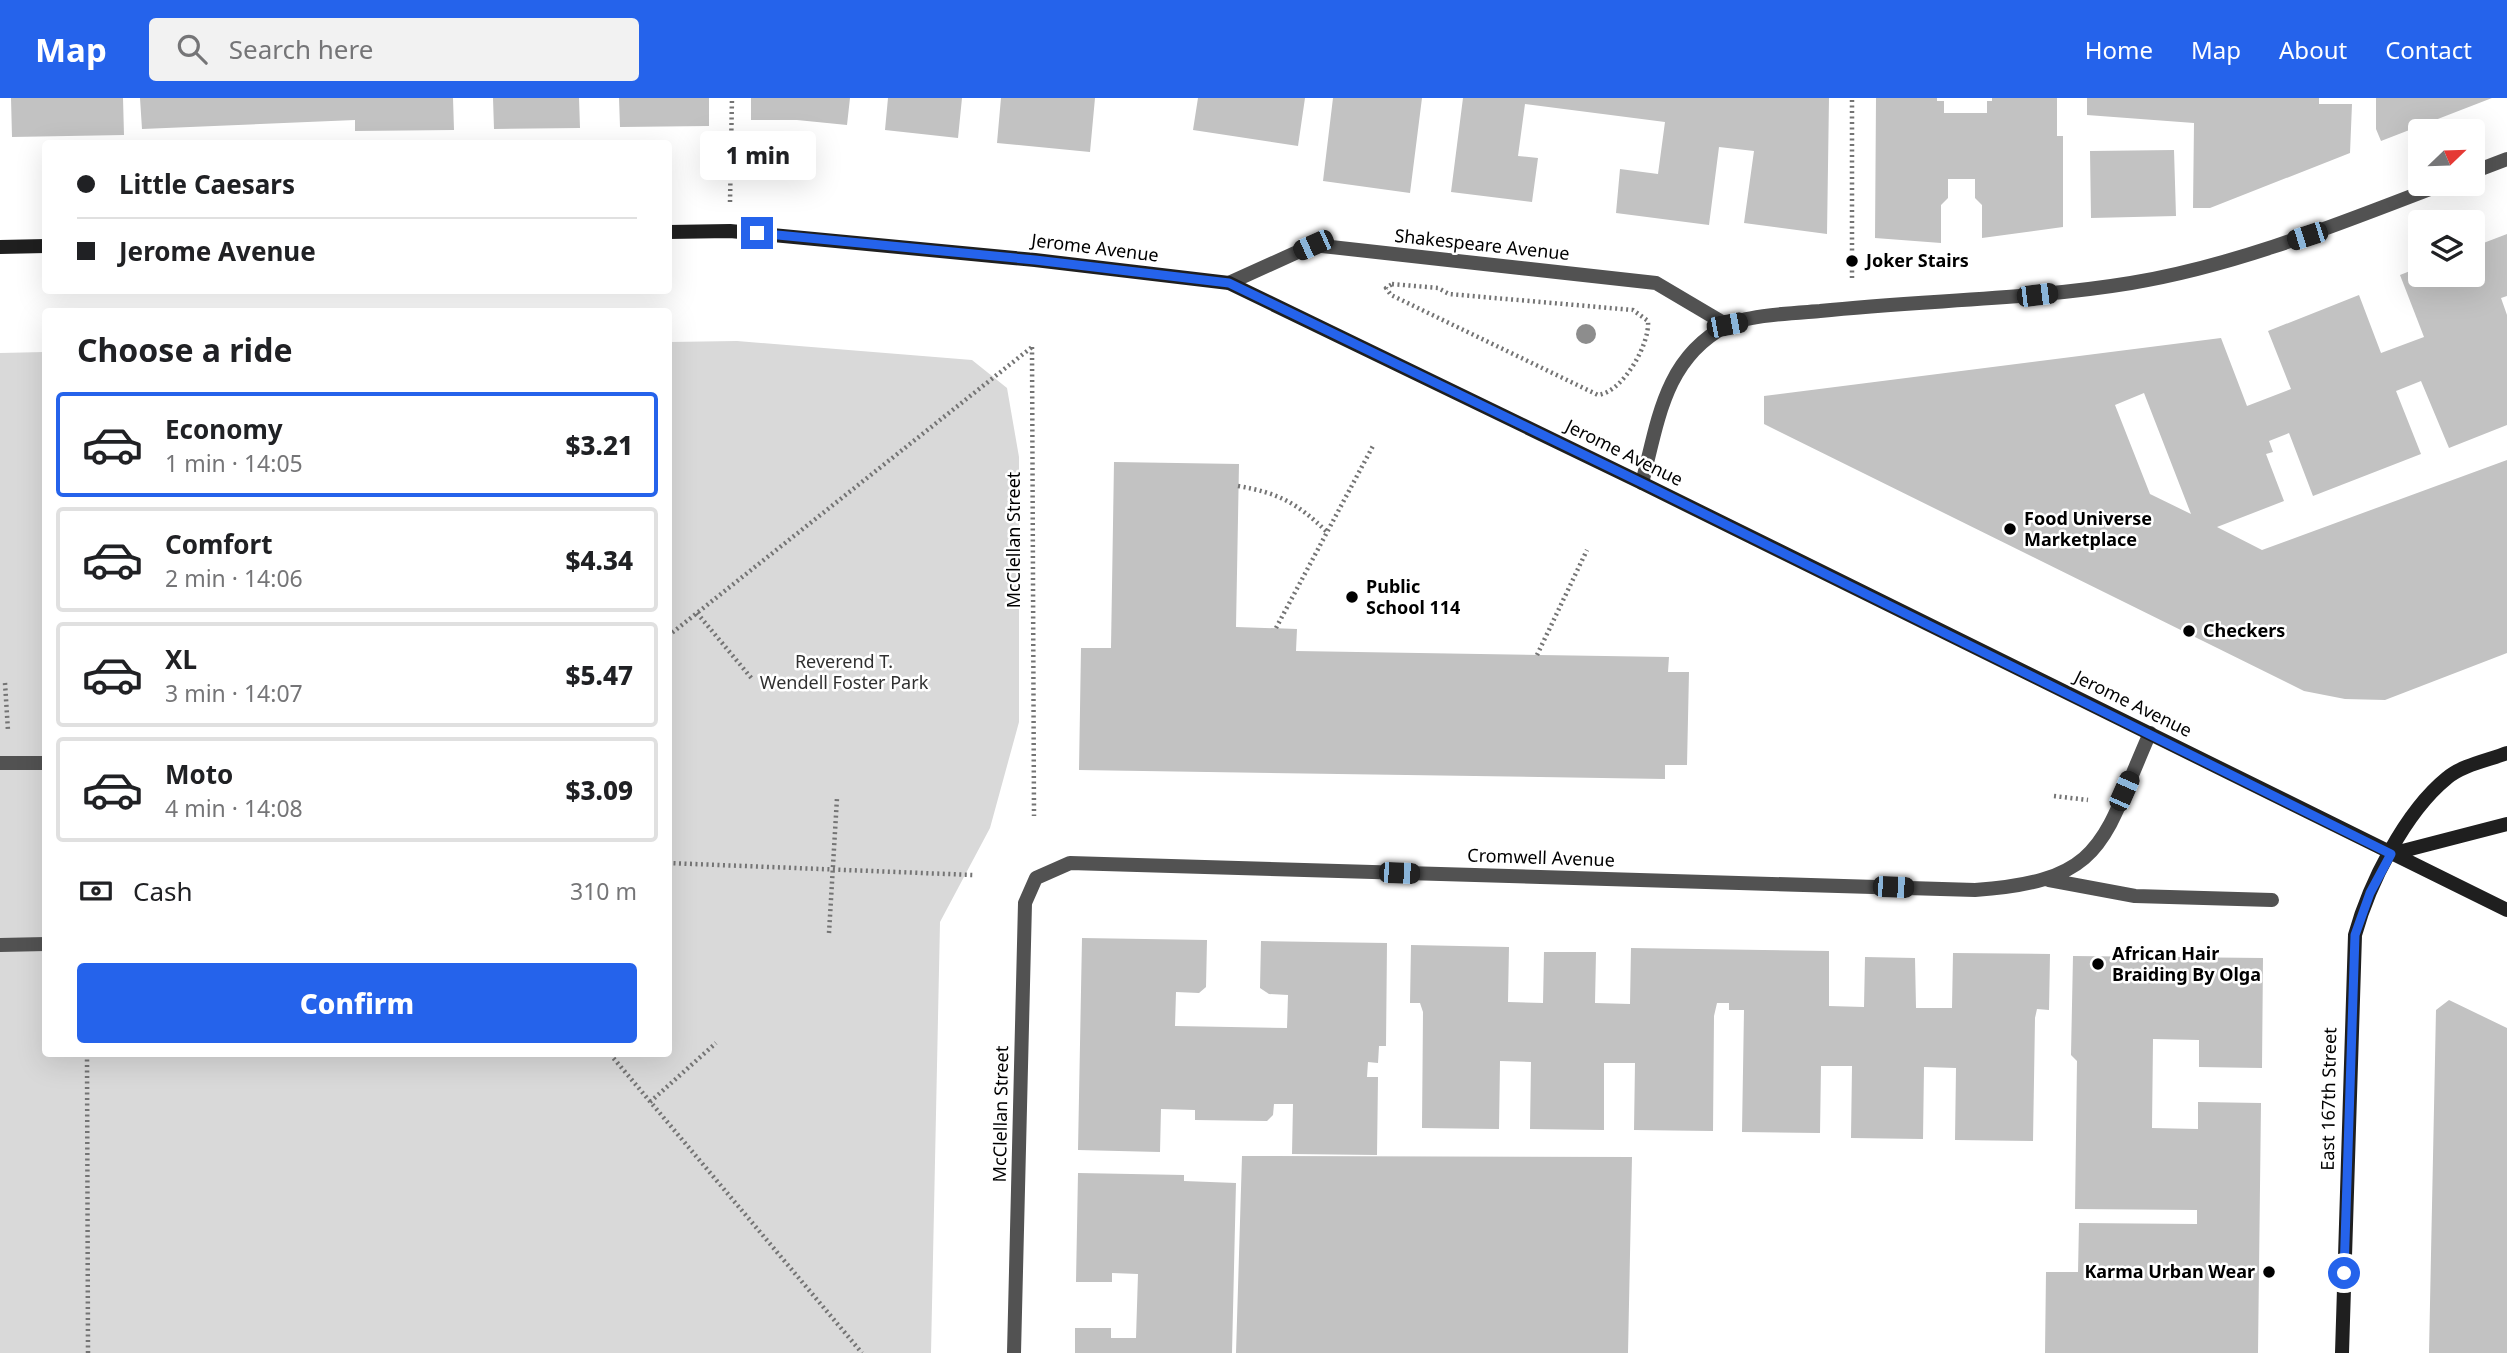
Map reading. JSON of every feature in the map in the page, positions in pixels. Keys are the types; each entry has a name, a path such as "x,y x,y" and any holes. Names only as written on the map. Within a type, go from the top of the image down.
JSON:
{"main road":[{"name":"Jerome Avenue","path":"672,232 730,231 1035,260 1229,283 1642,483 2507,910"},
{"path":"0,247 42,246"},
{"name":"East 167th Street","path":"2342,1353 2355,935 2370,893 2417,811 2448,777 2507,753"},
{"path":"2391,854 2507,824"}],"street":[{"path":"2485,167 2507,159"},
{"path":"1642,483 1666,388 1689,354 1727,325 1778,315 1853,307 2037,295 2131,283 2222,263 2307,236 2412,196"},
{"name":"Shakespeare Avenue","path":"1229,283 1313,245 1656,283 1727,325"},
{"name":"Cromwell Avenue","path":"1036,878 1070,863 1975,890 2024,886 2047,880 2076,866 2102,841 2150,733"},
{"path":"5,763 42,763"},
{"name":"McClellan Street","path":"1014,1353 1025,903 1036,878"},
{"name":"Cromwell Avenue","path":"2047,880 2135,896 2272,900"},
{"path":"0,945 42,944"}],"path":[{"path":"730,231 732,98"},
{"path":"1852,98 1853,307"},
{"path":"1392,284 1438,288 1449,293 1633,310 1648,321 1648,334 1622,383 1610,392 1598,395 1391,295 1386,288 1392,284"},
{"name":"McClellan Street","path":"698,613 1032,347 1034,816"},
{"path":"1276,628 1374,444"},
{"path":"1238,486 1274,492 1304,509 1327,532"},
{"path":"1537,655 1587,550"},
{"path":"672,633 698,613 753,680"},
{"path":"5,683 5,763"},
{"path":"2054,796 2091,800"},
{"path":"829,933 837,798"},
{"path":"672,863 973,875"},
{"path":"650,1102 716,1044"},
{"path":"87,1057 88,1353"},
{"path":"612,1057 862,1353"}],"green space":[{"name":"Reverend T. Wendell Foster Park","path":"737,341 972,360 1007,388 1019,457 1019,722 990,828 940,922 931,1353 0,1353 0,353 42,352 42,1057 672,1057 672,342"}],"building":[{"path":"11,98 123,98 124,135 12,137"},
{"path":"140,98 453,98 454,130 355,131 355,120 142,129"},
{"path":"493,98 579,98 580,128 494,129"},
{"path":"619,98 709,98 709,126 620,127"},
{"path":"751,98 850,98 847,125 797,120 751,120"},
{"path":"888,98 962,98 958,138 885,130"},
{"path":"1001,98 1095,98 1090,152 997,143"},
{"path":"1198,98 1305,98 1298,146 1193,130"},
{"path":"1333,98 1422,98 1410,193 1323,181"},
{"path":"1463,98 1829,98 1827,234 1744,223 1754,151 1719,147 1709,225 1616,213 1620,169 1658,174 1665,122 1525,104 1518,156 1538,158 1532,202 1451,192"},
{"path":"1876,98 1937,98 1937,101 1944,101 1944,113 1987,113 1987,101 1992,101 1992,98 2057,98 2057,136 2063,136 2063,227 1982,238 1982,205 1975,198 1975,179 1948,179 1948,198 1941,205 1941,243 1875,238"},
{"path":"2087,98 2319,98 2319,104 2352,104 2350,153 2210,208 2193,208 2194,123 2087,115"},
{"path":"2376,98 2492,98 2438,119 2408,119 2408,131 2381,141 2376,129"},
{"path":"2174,150 2176,216 2091,218 2090,151"},
{"path":"2507,234 2507,296 2501,298 2507,315 2507,425 2449,448 2421,381 2396,391 2421,454 2313,496 2289,433 2269,441 2273,452 2266,454 2284,501 2217,527 2262,550 2507,460 2507,653 2385,700 2345,699 2304,691 1764,424 1764,396 2221,338 2247,406 2291,389 2268,331 2359,295 2381,353 2424,337 2400,275 2408,272 2408,287 2485,287 2485,242","holes":["2144,393 2191,514 2150,494 2115,405"]},
{"path":"1114,462 1239,464 1236,627 1297,629 1296,651 1669,657 1668,672 1689,672 1687,765 1665,765 1665,779 1079,770 1081,648 1111,648"},
{"path":"1082,938 1207,940 1206,987 1199,993 1176,992 1175,1026 1287,1028 1288,995 1269,994 1260,988 1261,941 1387,943 1386,1046 1379,1046 1378,1063 1368,1062 1367,1077 1378,1077 1377,1155 1292,1154 1293,1104 1274,1104 1273,1115 1267,1121 1195,1120 1195,1110 1161,1109 1160,1152 1078,1150"},
{"path":"1411,945 1509,947 1508,1002 1543,1003 1544,952 1596,952 1595,1003 1630,1004 1631,948 1829,951 1829,1006 1864,1007 1865,957 1915,958 1916,1008 1952,1008 1953,953 2050,954 2049,1010 2037,1009 2035,1018 2033,1141 1955,1140 1956,1068 1924,1067 1923,1139 1851,1138 1852,1066 1821,1066 1820,1133 1742,1132 1744,1010 1729,1010 1729,1003 1717,1003 1714,1016 1713,1131 1634,1130 1635,1063 1604,1063 1604,1130 1530,1129 1531,1062 1500,1061 1499,1129 1422,1128 1423,1012 1420,1003 1410,1003"},
{"path":"2073,956 2263,958 2262,1068 2199,1067 2199,1040 2153,1039 2152,1128 2198,1129 2198,1102 2261,1103 2258,1353 2045,1353 2046,1272 2078,1272 2079,1223 2197,1224 2197,1210 2075,1209 2077,1061 2071,1055"},
{"path":"2449,1000 2507,1028 2507,1353 2429,1353 2436,1010"},
{"path":"1242,1156 1632,1157 1628,1353 1236,1353"},
{"path":"1078,1173 1184,1175 1184,1181 1236,1183 1232,1353 1075,1353 1075,1328 1111,1328 1111,1338 1136,1338 1138,1274 1112,1273 1112,1282 1076,1282"}],"place":[{"name":"Joker Stairs","path":"1852,261"},
{"name":"Food Universe Marketplace","path":"2010,529"},
{"name":"Public School 114","path":"1352,597"},
{"name":"Checkers","path":"2189,631"},
{"name":"African Hair Braiding By Olga","path":"2098,964"},
{"name":"Karma Urban Wear","path":"2269,1272"}],"route":[{"path":"757,233 1035,260 1229,283 1642,483 2301,807 2391,854 2370,893 2355,935 2351,980 2344,1273"}]}
